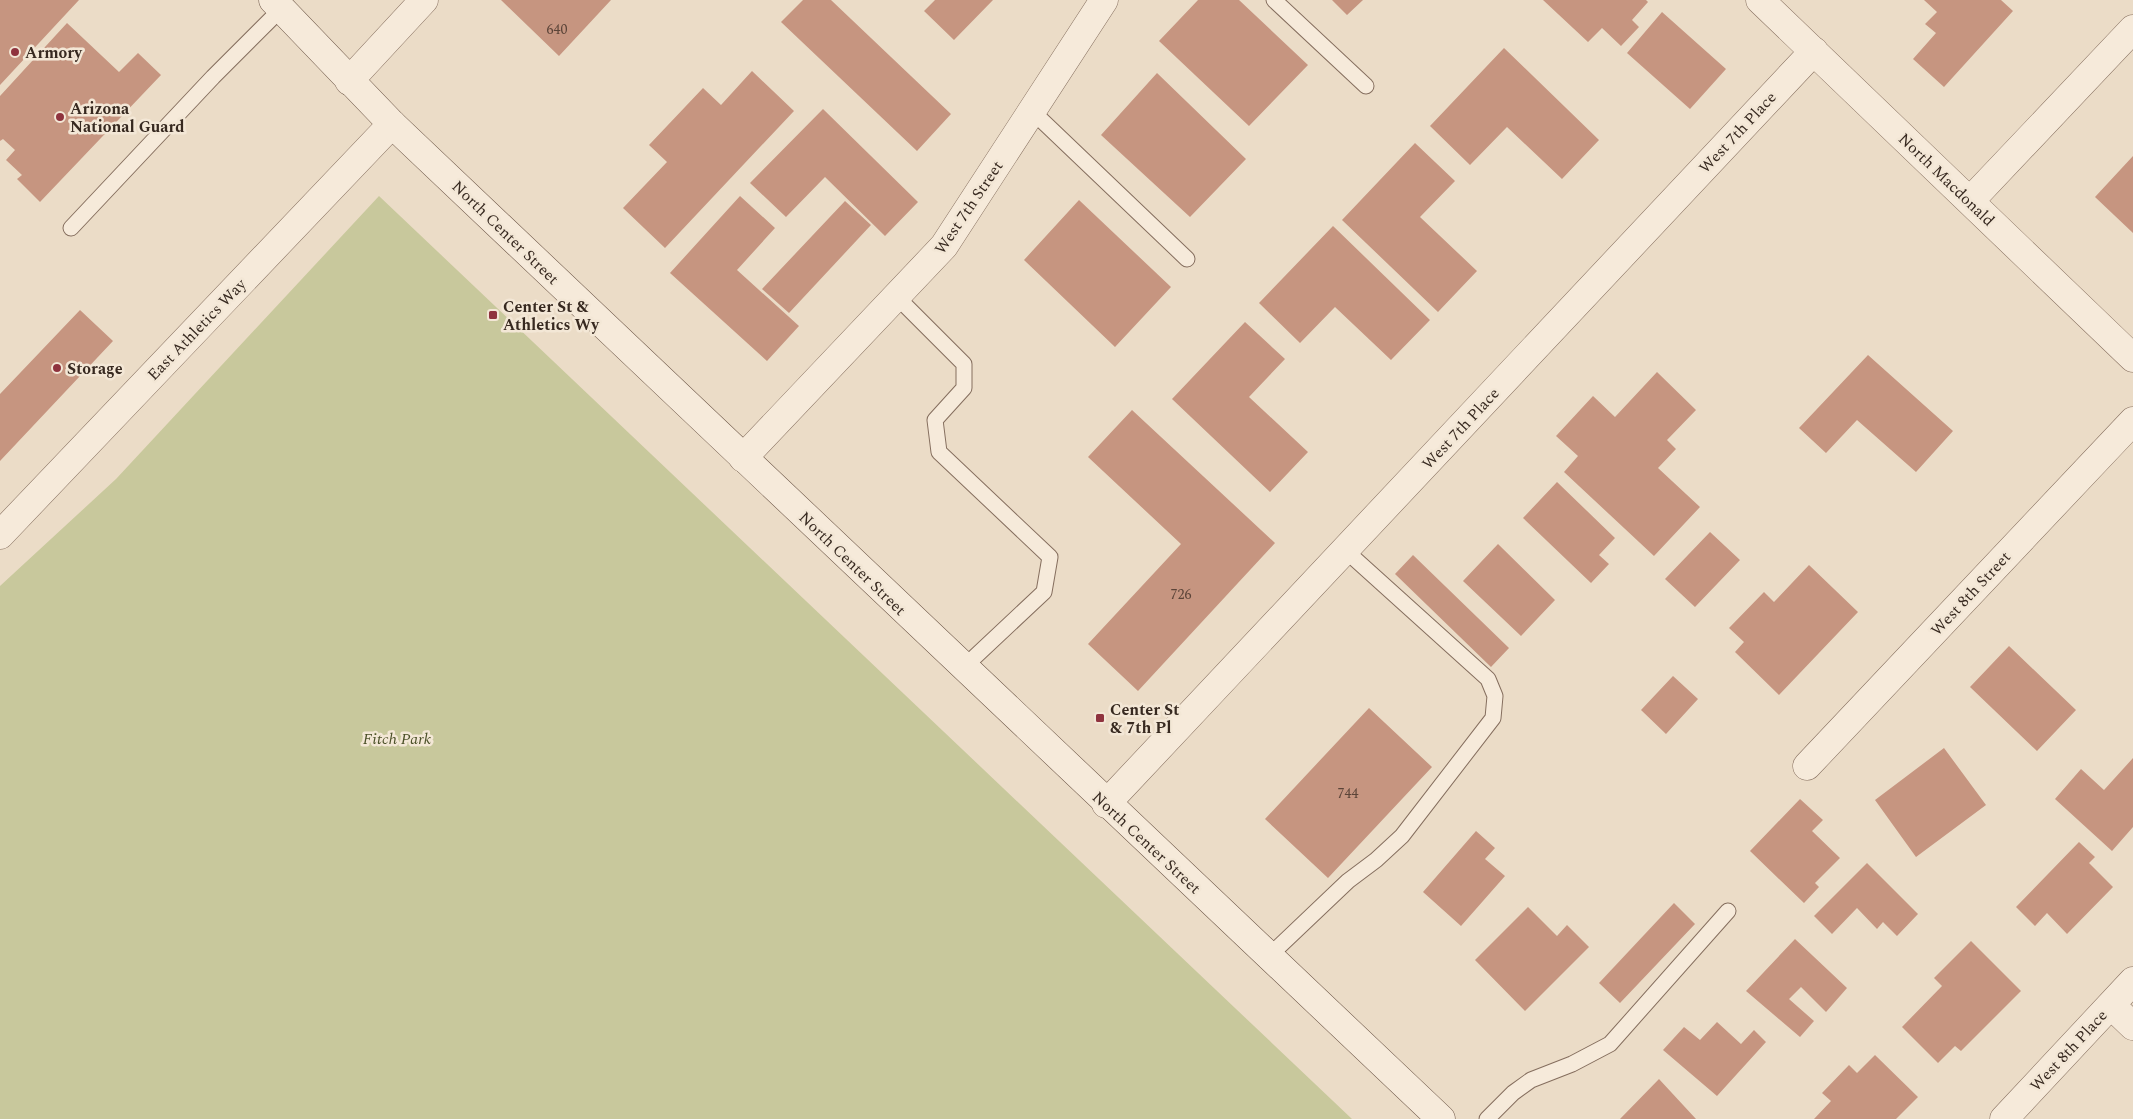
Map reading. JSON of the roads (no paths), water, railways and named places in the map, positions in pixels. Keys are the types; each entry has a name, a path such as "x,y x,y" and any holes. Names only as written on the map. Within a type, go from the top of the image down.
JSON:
{"street":[{"path":"348,81 424,0"},
{"name":"West 7th Street","path":"743,458 944,246 1104,0"},
{"name":"North Macdonald","path":"1760,0 2133,358"},
{"name":"North Center Street","path":"277,4 348,81 392,124 1106,804 1441,1119"},
{"path":"1970,201 2133,29"},
{"name":"West 7th Place","path":"1106,804 1814,51"},
{"name":"East Athletics Way","path":"0,535 392,124"},
{"name":"West 8th Street","path":"1806,766 2133,421"},
{"name":"West 8th Place","path":"2004,1119 2133,981"},
{"path":"2111,1005 2133,1026"}],"lane":[{"path":"1274,0 1366,86"},
{"path":"71,228 213,77 277,4"},
{"path":"1032,111 1187,259"},
{"path":"896,296 964,364 964,388 935,420 938,452 1050,557 1044,592 963,668"},
{"path":"1268,957 1348,881 1376,860 1402,836 1493,718 1495,696 1488,679 1345,550"},
{"path":"1487,1119 1513,1093 1532,1080 1572,1064 1610,1044 1728,911"}],"place":[{"name":"Armory","path":"15,52"},
{"name":"Arizona National Guard","path":"60,117"},
{"name":"Center St & Athletics Wy","path":"493,315"},
{"name":"Storage","path":"57,368"},
{"name":"Center St & 7th Pl","path":"1100,718"}],"park label":[{"name":"Fitch Park","path":"397,738"}]}
